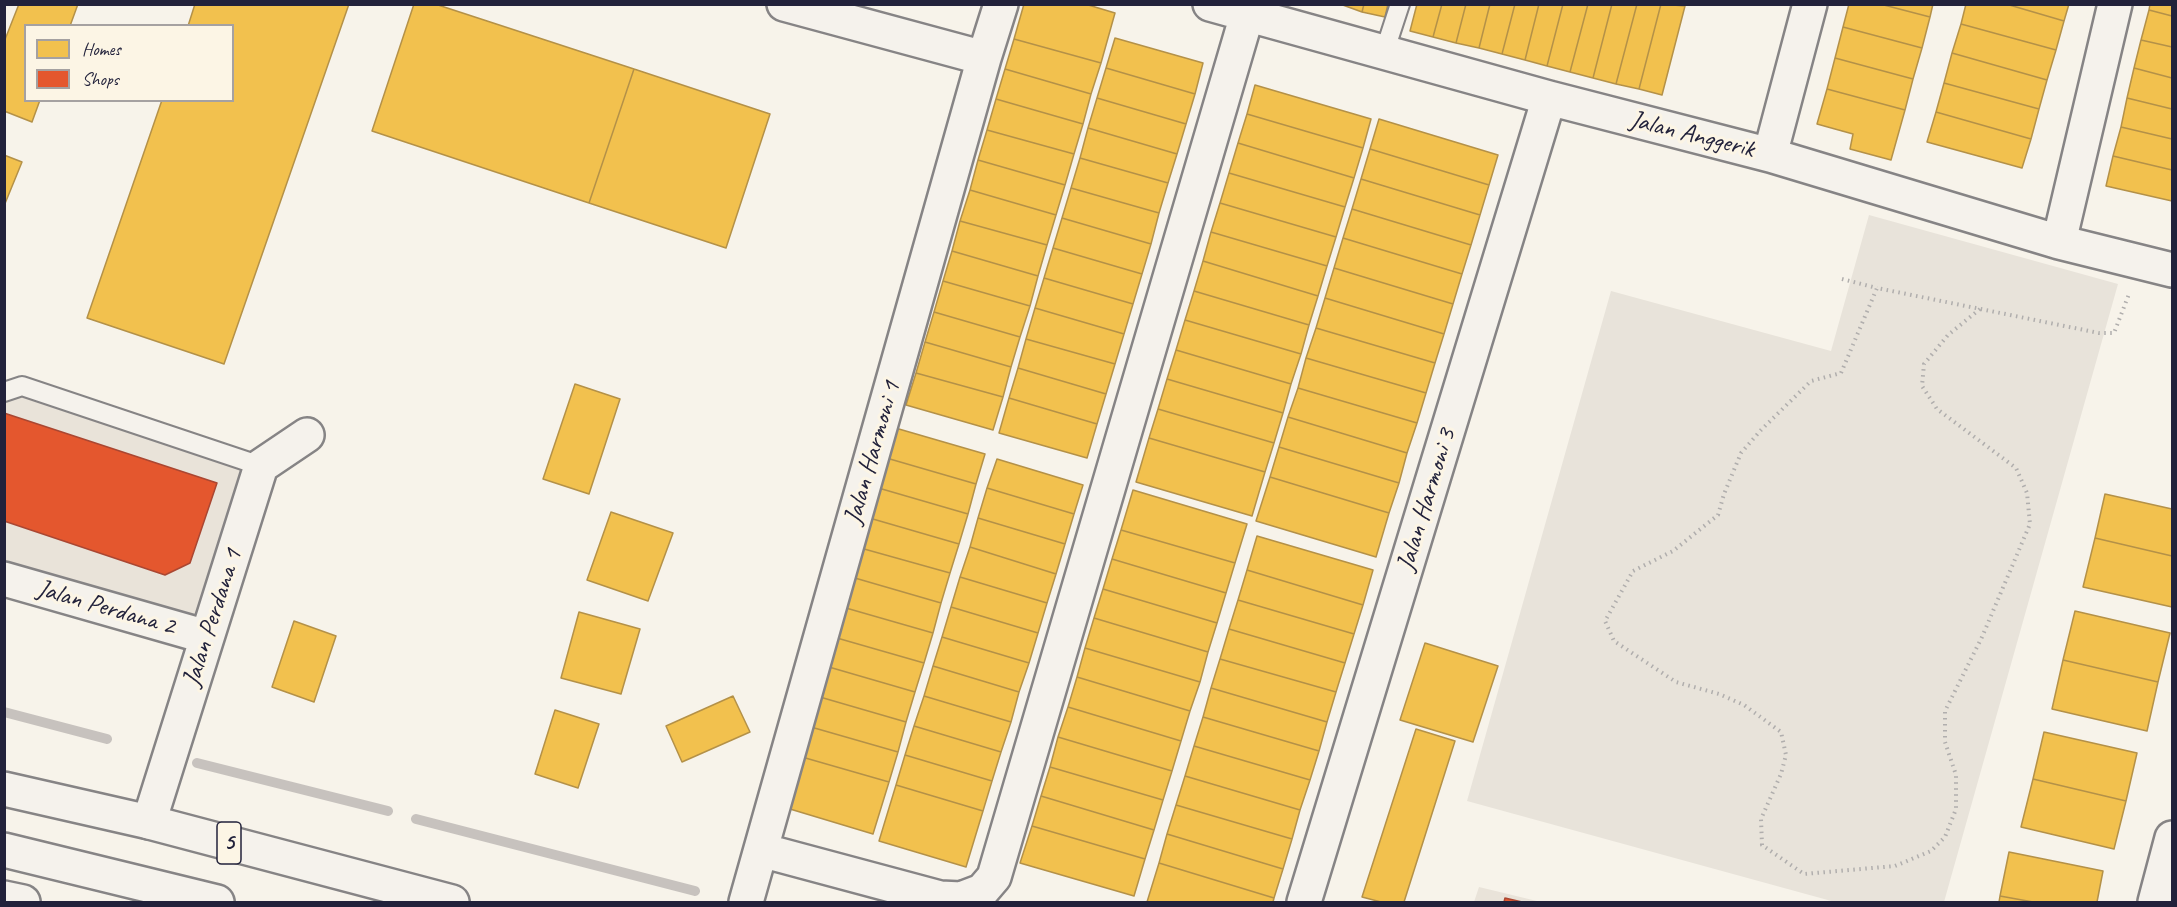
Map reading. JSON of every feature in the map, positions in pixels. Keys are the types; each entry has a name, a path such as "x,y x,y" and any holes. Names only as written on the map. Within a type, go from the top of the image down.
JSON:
{"main road":[{"path":"784,4 984,58"},
{"name":"Jalan Harmoni 1","path":"746,903 1001,4"},
{"name":"Jalan Anggerik","path":"1210,4 1550,98 1770,155 2059,242 2172,270"},
{"path":"1770,155 1809,4"},
{"path":"2059,242 2115,4"},
{"path":"761,850 940,898 961,898 982,891 994,877 1247,15"},
{"name":"Jalan Harmoni 3","path":"1304,903 1550,98"},
{"path":"261,466 307,435"},
{"name":"Jalan Perdana 1","path":"149,822 261,466"},
{"name":"Jalan Perdana 2","path":"4,579 207,637"},
{"name":"5","path":"4,789 149,822 452,903"},
{"path":"2155,903 2172,838"},
{"name":"5","path":"4,850 217,903"},
{"path":"4,898 23,903"}],"lane":[{"path":"1384,53 1400,4"},
{"path":"4,392 22,386 261,466"}],"path":[{"path":"1842,279 2089,332 2114,333 2139,262"},
{"path":"1877,288 1841,373 1811,381 1761,430 1741,453 1718,515 1673,551 1633,571 1605,621 1614,641 1676,682 1719,694 1744,705 1781,732 1786,755 1781,774 1761,819 1762,845 1804,874 1895,866 1931,851 1945,837 1956,809 1956,775 1945,742 1945,711 1982,637 2030,524 2027,493 2016,468 1937,409 1922,386 1924,364 1948,335 1980,309"}],"shaded area":[{"path":"1869,215 2118,284 1944,902 1835,902 1467,801 1611,291 1831,351"},
{"path":"24,394 248,470 199,618 5,564 4,403 7,399"},
{"path":"1479,887 1541,902 1474,902"}],"building: Homes":[{"path":"19,4 78,4 71,24 24,24 24,102 39,102 32,122 4,111 4,42"},
{"path":"195,4 349,4 224,364 87,318 161,102 234,102 234,24 189,24"},
{"path":"414,4 435,4 634,69 589,203 372,131"},
{"path":"1024,4 1085,4 1115,13 1101,63 1014,39"},
{"path":"1340,4 1364,4 1362,12"},
{"path":"1364,4 1388,4 1385,17 1362,12"},
{"path":"1417,4 1442,4 1433,37 1410,31"},
{"path":"1442,4 1466,4 1456,43 1433,37"},
{"path":"1466,4 1490,4 1479,48 1456,43"},
{"path":"1490,4 1515,4 1502,54 1479,48"},
{"path":"1515,4 1539,4 1525,60 1502,54"},
{"path":"1539,4 1563,4 1547,66 1525,60"},
{"path":"1563,4 1588,4 1570,72 1547,66"},
{"path":"1588,4 1612,4 1593,78 1570,72"},
{"path":"1612,4 1637,4 1616,84 1593,78"},
{"path":"1637,4 1661,4 1639,89 1616,84"},
{"path":"1661,4 1685,6 1662,95 1639,89"},
{"path":"1849,4 1880,4 1930,17 1922,48 1843,27"},
{"path":"1880,4 1933,4 1930,17"},
{"path":"1966,4 2006,4 2064,21 2056,50 1961,24"},
{"path":"2006,4 2069,4 2064,21"},
{"path":"2150,4 2172,4 2172,16 2149,10"},
{"path":"2149,10 2172,16 2172,47 2141,40"},
{"path":"1961,24 2056,50 2047,80 1952,53"},
{"path":"1843,27 1922,48 1913,79 1835,58"},
{"path":"1115,38 1203,63 1195,94 1106,68"},
{"path":"1014,39 1101,63 1091,94 1005,69"},
{"path":"2141,40 2172,47 2172,78 2134,68"},
{"path":"1952,53 2047,80 2039,109 1944,83"},
{"path":"1835,58 1913,79 1905,110 1827,89"},
{"path":"1106,68 1195,94 1186,124 1097,98"},
{"path":"2134,68 2172,78 2172,109 2127,98"},
{"path":"634,69 770,114 726,248 589,203"},
{"path":"1005,69 1091,94 1083,124 996,99"},
{"path":"1944,83 2039,109 2031,139 1936,112"},
{"path":"1255,85 1371,119 1363,148 1247,114"},
{"path":"1827,89 1905,110 1891,160 1850,149 1853,134 1817,124"},
{"path":"1097,98 1186,124 1177,154 1088,128"},
{"path":"2127,98 2172,109 2172,139 2121,127"},
{"path":"996,99 1083,124 1074,154 987,130"},
{"path":"1936,112 2031,139 2022,168 1927,142"},
{"path":"1247,114 1363,148 1354,178 1238,143"},
{"path":"1379,119 1498,155 1489,185 1370,149"},
{"path":"2121,127 2172,139 2172,170 2113,156"},
{"path":"1088,128 1177,154 1168,183 1080,158"},
{"path":"987,130 1074,154 1065,185 978,160"},
{"path":"1238,143 1354,178 1345,207 1229,173"},
{"path":"1370,149 1489,185 1480,215 1361,179"},
{"path":"4,155 22,162 4,206"},
{"path":"2113,156 2172,170 2172,201 2106,186"},
{"path":"1080,158 1168,183 1159,213 1071,188"},
{"path":"978,160 1065,185 1056,215 970,190"},
{"path":"1229,173 1345,207 1336,237 1220,203"},
{"path":"1361,179 1480,215 1471,245 1352,209"},
{"path":"1071,188 1159,213 1151,244 1062,218"},
{"path":"970,190 1056,215 1047,245 960,221"},
{"path":"1220,203 1336,237 1327,266 1211,232"},
{"path":"1352,209 1471,245 1462,274 1343,238"},
{"path":"1062,218 1151,244 1142,274 1053,248"},
{"path":"960,221 1047,245 1038,276 952,251"},
{"path":"1211,232 1327,266 1318,296 1203,261"},
{"path":"1343,238 1462,274 1453,304 1334,268"},
{"path":"1053,248 1142,274 1133,304 1044,278"},
{"path":"952,251 1038,276 1030,306 943,281"},
{"path":"1203,261 1318,296 1309,325 1194,291"},
{"path":"1334,268 1453,304 1444,334 1325,298"},
{"path":"1044,278 1133,304 1124,334 1035,308"},
{"path":"943,281 1030,306 1020,337 934,312"},
{"path":"1194,291 1309,325 1301,354 1185,320"},
{"path":"1325,298 1444,334 1435,363 1316,328"},
{"path":"1035,308 1124,334 1115,364 1026,339"},
{"path":"934,312 1020,337 1011,367 925,342"},
{"path":"1185,320 1301,354 1291,384 1176,350"},
{"path":"1316,328 1435,363 1426,393 1306,358"},
{"path":"1026,339 1115,364 1106,394 1018,368"},
{"path":"925,342 1011,367 1003,397 916,373"},
{"path":"1176,350 1291,384 1283,413 1167,379"},
{"path":"1306,358 1426,393 1417,423 1298,388"},
{"path":"1018,368 1106,394 1097,424 1009,398"},
{"path":"916,373 1003,397 993,430 906,405"},
{"path":"1167,379 1283,413 1274,443 1158,409"},
{"path":"575,384 620,399 589,494 543,479"},
{"path":"1298,388 1417,423 1407,453 1288,417"},
{"path":"1009,398 1097,424 1087,458 999,433"},
{"path":"1158,409 1274,443 1265,472 1149,438"},
{"path":"1288,417 1407,453 1399,483 1279,447"},
{"path":"892,427 985,454 976,484 883,457"},
{"path":"1149,438 1265,472 1252,516 1136,482"},
{"path":"1279,447 1399,483 1389,513 1270,477"},
{"path":"883,457 976,484 968,514 875,487"},
{"path":"997,459 1083,485 1074,514 987,488"},
{"path":"1270,477 1389,513 1376,557 1256,521"},
{"path":"875,487 968,514 959,544 866,517"},
{"path":"987,488 1074,514 1065,544 978,518"},
{"path":"1133,490 1247,524 1235,563 1121,530"},
{"path":"2105,494 2172,509 2172,556 2095,538"},
{"path":"611,512 673,533 648,601 587,580"},
{"path":"866,517 959,544 950,573 857,547"},
{"path":"978,518 1065,544 1056,574 970,547"},
{"path":"1121,530 1235,563 1226,593 1112,559"},
{"path":"1257,536 1373,570 1363,605 1247,570"},
{"path":"2095,538 2172,556 2172,607 2083,587"},
{"path":"857,547 950,573 941,603 848,576"},
{"path":"970,547 1056,574 1047,603 960,577"},
{"path":"1112,559 1226,593 1217,623 1103,589"},
{"path":"1247,570 1363,605 1354,634 1238,600"},
{"path":"848,576 941,603 933,633 839,606"},
{"path":"960,577 1047,603 1038,633 951,607"},
{"path":"1103,589 1217,623 1208,652 1094,618"},
{"path":"1238,600 1354,634 1345,663 1229,629"},
{"path":"839,606 933,633 924,663 830,636"},
{"path":"951,607 1038,633 1029,663 942,637"},
{"path":"2075,611 2170,633 2158,682 2063,660"},
{"path":"579,612 640,629 621,694 561,678"},
{"path":"1094,618 1208,652 1200,682 1085,648"},
{"path":"294,621 336,636 314,702 272,687"},
{"path":"1229,629 1345,663 1336,692 1220,659"},
{"path":"830,636 924,663 915,692 822,665"},
{"path":"942,637 1029,663 1019,692 933,666"},
{"path":"1425,643 1498,666 1473,742 1400,720"},
{"path":"1085,648 1200,682 1190,711 1077,677"},
{"path":"1220,659 1336,692 1327,722 1211,688"},
{"path":"2063,660 2158,682 2147,731 2052,709"},
{"path":"822,665 915,692 906,722 813,695"},
{"path":"933,666 1019,692 1011,722 924,696"},
{"path":"1077,677 1190,711 1181,741 1068,707"},
{"path":"1211,688 1327,722 1319,751 1203,717"},
{"path":"813,695 906,722 898,752 804,725"},
{"path":"733,696 750,732 682,762 666,726"},
{"path":"924,696 1011,722 1001,752 914,726"},
{"path":"1068,707 1181,741 1172,771 1058,737"},
{"path":"555,710 599,724 578,788 535,774"},
{"path":"1203,717 1319,751 1310,780 1194,746"},
{"path":"804,725 898,752 889,782 795,755"},
{"path":"914,726 1001,752 992,781 905,755"},
{"path":"1416,729 1455,741 1404,902 1381,902 1362,897"},
{"path":"2044,732 2137,753 2126,801 2033,779"},
{"path":"1058,737 1172,771 1163,800 1050,767"},
{"path":"1194,746 1310,780 1300,810 1185,776"},
{"path":"795,755 889,782 873,834 780,806"},
{"path":"905,755 992,781 983,811 896,785"},
{"path":"1050,767 1163,800 1154,830 1041,796"},
{"path":"1185,776 1300,810 1292,839 1176,805"},
{"path":"2033,779 2126,801 2114,849 2021,827"},
{"path":"896,785 983,811 966,867 879,841"},
{"path":"1041,796 1154,830 1145,859 1032,826"},
{"path":"1176,805 1292,839 1283,869 1167,834"},
{"path":"1032,826 1145,859 1134,896 1020,863"},
{"path":"1167,834 1283,869 1274,898 1159,863"},
{"path":"2009,852 2103,871 2097,902 2033,902 2000,896"},
{"path":"1159,863 1274,898 1273,902 1147,902"},
{"path":"2000,896 2033,902 1999,902"}],"building: Shops":[{"path":"4,413 217,483 190,563 165,575 4,521"},
{"path":"1505,898 1522,902 1504,902"}],"waterway":[{"path":"4,712 107,739"},
{"path":"197,763 388,811"},
{"path":"416,819 695,891"}]}
